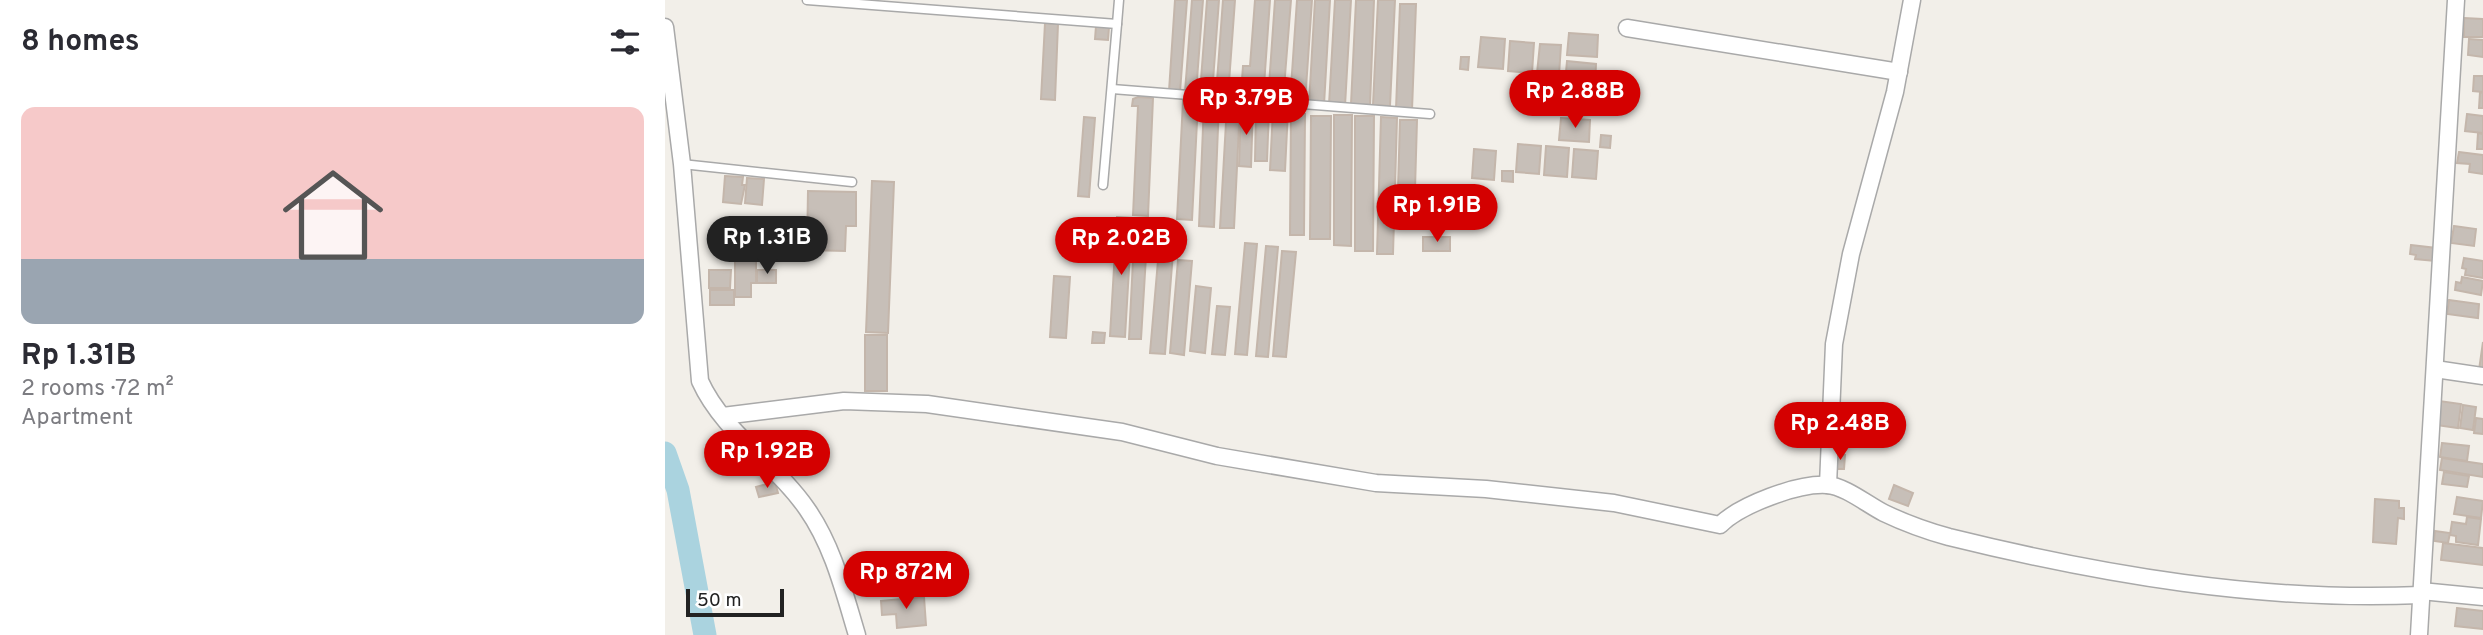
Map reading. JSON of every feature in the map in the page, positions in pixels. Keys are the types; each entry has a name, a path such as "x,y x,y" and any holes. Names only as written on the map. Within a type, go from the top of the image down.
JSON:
{"street":[{"path":"1828,485 1834,344 1851,254 1882,146 1912,0"},
{"path":"2419,635 2456,0"},
{"path":"665,27 682,164 697,368 706,395 807,509 834,560 857,635"},
{"path":"1627,29 1899,72"},
{"path":"2435,369 2483,376"},
{"path":"723,416 844,401 927,404 1122,432 1217,456 1376,484 1486,489 1614,503 1720,525 1749,506 1800,488 1828,485 1915,526 1947,536 2091,567 2221,588 2292,595 2422,586 2483,597"}],"lane":[{"path":"807,0 1117,24"},
{"path":"1103,185 1119,0"},
{"path":"1112,89 1430,114"},
{"path":"682,164 852,183"}],"building":[{"path":"1175,0 1187,0 1180,92 1169,91"},
{"path":"1192,0 1203,0 1196,93 1185,92"},
{"path":"1207,0 1219,0 1212,94 1200,93"},
{"path":"1223,0 1235,0 1228,96 1216,95"},
{"path":"1255,0 1270,0 1263,100 1247,98 1248,81 1242,80 1243,66 1250,66"},
{"path":"1275,0 1291,0 1283,101 1268,100"},
{"path":"1297,0 1312,0 1305,103 1290,102"},
{"path":"1315,0 1330,0 1324,105 1309,104"},
{"path":"1335,0 1351,0 1345,106 1329,105"},
{"path":"1356,0 1374,0 1370,105 1351,104"},
{"path":"1378,0 1395,0 1390,106 1373,105"},
{"path":"1400,4 1416,4 1412,110 1396,109"},
{"path":"2464,18 2483,19 2483,37 2464,37"},
{"path":"1045,23 1058,24 1055,100 1041,99"},
{"path":"1096,26 1109,27 1108,40 1095,39"},
{"path":"1569,33 1598,35 1597,57 1567,55"},
{"path":"1481,37 1505,39 1503,69 1478,67"},
{"path":"2469,39 2483,40 2483,57 2468,55"},
{"path":"1510,41 1534,43 1532,73 1508,71"},
{"path":"1540,44 1561,45 1559,75 1537,73"},
{"path":"1461,57 1469,57 1468,70 1460,69"},
{"path":"1567,61 1596,64 1595,86 1565,83"},
{"path":"2474,76 2483,76 2483,92 2473,91"},
{"path":"1563,90 1595,93 1593,113 1562,111"},
{"path":"2480,92 2483,93 2483,108 2479,108"},
{"path":"1153,98 1148,216 1133,215 1138,106 1132,106 1133,99"},
{"path":"1183,101 1198,102 1192,220 1177,219"},
{"path":"1204,103 1219,103 1214,227 1199,226"},
{"path":"1227,105 1240,106 1234,228 1220,228"},
{"path":"1241,107 1253,107 1251,167 1239,166"},
{"path":"1256,109 1269,109 1267,161 1255,161"},
{"path":"1273,110 1288,110 1285,171 1270,170"},
{"path":"1291,114 1305,114 1304,235 1290,235"},
{"path":"2467,114 2483,116 2483,133 2465,131"},
{"path":"1334,115 1352,115 1351,246 1334,245"},
{"path":"1311,116 1331,116 1330,239 1310,239"},
{"path":"1355,116 1374,116 1373,251 1355,251"},
{"path":"1084,117 1095,118 1089,197 1078,196"},
{"path":"1381,117 1397,118 1393,254 1377,254"},
{"path":"1561,118 1590,120 1589,142 1559,140"},
{"path":"1400,120 1417,120 1414,224 1397,224"},
{"path":"2478,133 2483,134 2483,149 2477,149"},
{"path":"1601,135 1611,136 1610,148 1600,147"},
{"path":"1518,144 1541,146 1539,174 1516,172"},
{"path":"1546,146 1569,148 1567,177 1544,175"},
{"path":"1474,149 1496,151 1494,180 1472,178"},
{"path":"1574,149 1598,151 1596,179 1572,177"},
{"path":"2459,152 2483,155 2483,174 2469,172 2470,164 2457,163"},
{"path":"1502,171 1513,171 1513,182 1502,181"},
{"path":"725,176 743,177 742,185 745,185 741,204 723,202"},
{"path":"747,178 764,179 762,205 745,203"},
{"path":"872,181 894,182 888,333 866,332"},
{"path":"808,191 856,192 856,226 846,226 845,251 807,250"},
{"path":"1117,217 1132,218 1125,337 1110,336"},
{"path":"1135,222 1148,223 1141,339 1129,339"},
{"path":"1161,226 1175,227 1165,354 1150,353"},
{"path":"2454,226 2476,229 2474,246 2451,243"},
{"path":"1423,237 1450,237 1450,251 1423,251"},
{"path":"1095,239 1108,240 1107,250 1094,249"},
{"path":"1245,243 1257,244 1247,355 1235,354"},
{"path":"2411,245 2436,248 2435,261 2415,259 2416,255 2410,254"},
{"path":"1266,246 1278,247 1268,357 1256,356"},
{"path":"1282,251 1296,252 1286,357 1273,356"},
{"path":"2464,258 2483,261 2483,278 2465,275 2466,269 2462,268"},
{"path":"735,259 756,259 756,283 751,283 751,297 735,297"},
{"path":"1178,260 1192,261 1184,355 1170,353"},
{"path":"709,270 731,270 730,288 709,288"},
{"path":"757,270 776,270 776,283 757,283"},
{"path":"1054,276 1070,277 1066,338 1050,337"},
{"path":"2462,277 2483,281 2481,295 2455,290 2456,282 2461,283"},
{"path":"1196,286 1211,288 1205,353 1190,351"},
{"path":"710,290 734,290 734,305 710,305"},
{"path":"2449,300 2479,304 2478,318 2447,314"},
{"path":"1217,306 1230,307 1225,355 1212,354"},
{"path":"1093,332 1105,333 1104,343 1092,343"},
{"path":"865,335 887,335 887,391 865,391"},
{"path":"2483,342 2483,371 2479,370"},
{"path":"2439,401 2461,404 2458,428 2436,425"},
{"path":"2463,405 2476,407 2473,430 2460,428"},
{"path":"2476,418 2483,419 2483,434 2474,433"},
{"path":"2442,443 2469,446 2467,461 2440,457"},
{"path":"1835,454 1845,455 1844,469 1835,469"},
{"path":"2442,458 2483,464 2483,477 2440,470"},
{"path":"2444,472 2469,476 2467,487 2442,484"},
{"path":"775,482 778,493 759,497 756,487"},
{"path":"1894,485 1913,493 1908,506 1889,499"},
{"path":"2457,497 2483,501 2481,518 2454,514"},
{"path":"2375,499 2399,501 2399,508 2404,508 2404,519 2398,518 2396,544 2373,542"},
{"path":"2467,517 2481,519 2478,545 2456,542 2456,536 2450,535 2452,522 2466,524"},
{"path":"2435,531 2450,533 2448,543 2434,541"},
{"path":"2443,543 2483,548 2483,565 2441,560"},
{"path":"924,597 926,625 897,628 896,614 882,615 881,601"},
{"path":"2457,608 2483,611 2483,629 2455,626"}],"waterway":[{"path":"665,453 678,490 705,635"}]}
